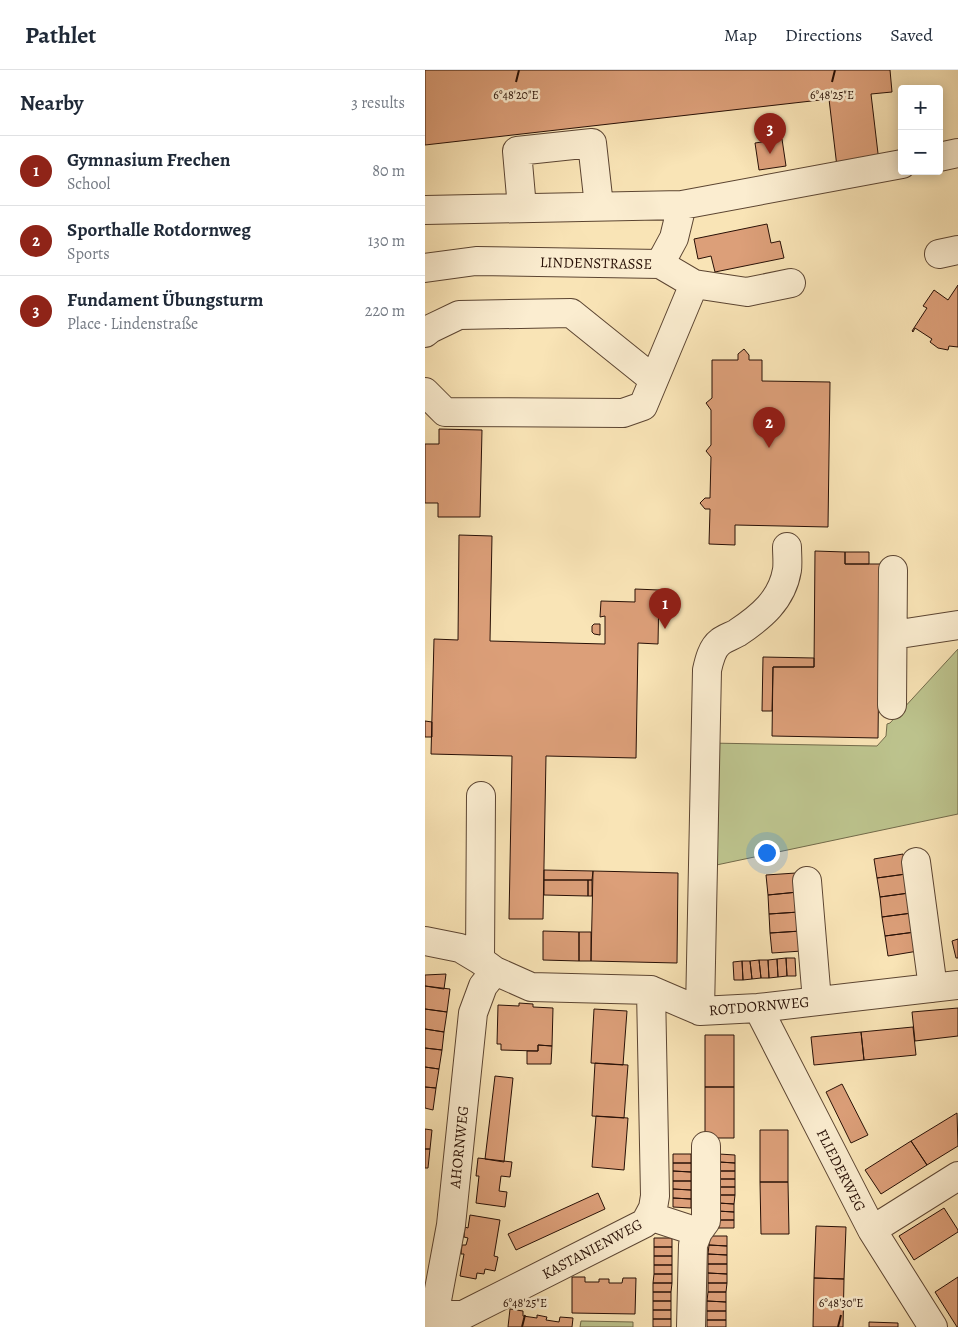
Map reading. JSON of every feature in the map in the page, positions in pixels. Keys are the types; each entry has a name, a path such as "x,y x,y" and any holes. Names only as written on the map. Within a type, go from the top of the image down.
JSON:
{"street":[{"path":"522,208 517,151 592,142 599,206"},
{"path":"943,156 958,153"},
{"path":"425,210 682,205 898,165"},
{"path":"660,264 674,238 682,205"},
{"name":"LINDENSTRASSE","path":"425,268 477,261 660,264 694,284 747,292 791,283"},
{"path":"425,392 445,412 623,413 643,406 694,284"},
{"path":"425,333 459,315 571,313 653,380"},
{"path":"699,1011 707,670 711,655 719,642 733,636 758,619 772,606 787,571 787,547"},
{"path":"892,705 893,570"},
{"path":"893,635 958,625"},
{"path":"481,796 488,966"},
{"path":"916,862 946,986"},
{"path":"807,881 817,1001"},
{"name":"ROTDORNWEG","path":"425,941 460,948 488,966 531,987 651,990 699,1011 757,1008 946,986"},
{"name":"AHORNWEG","path":"433,1321 451,1225 473,1013 488,966"},
{"name":"KASTANIENWEG","path":"433,1321 463,1315 645,1223 653,1208 655,1196 651,990"},
{"name":"FLIEDERWEG","path":"757,1008 872,1230 933,1327"},
{"path":"691,1327 693,1245 698,1232 706,1221 706,1146"},
{"path":"872,1230 958,1176"},
{"path":"649,1216 698,1232"}],"green space":[{"path":"958,649 958,814 707,867 708,743 877,746 886,736 887,724"},
{"path":"581,1321 633,1322 633,1327 580,1327"}],"building":[{"path":"425,70 890,70 892,92 871,94 879,162 837,167 829,99 425,145"},
{"path":"782,139 786,166 759,170 755,143"},
{"path":"767,224 771,243 780,241 784,258 715,272 711,256 698,259 694,239"},
{"path":"958,285 958,347 949,346 948,350 938,348 930,342 932,339 915,328 912,331 927,308 923,306 934,290 948,300"},
{"path":"744,349 749,355 749,360 762,360 762,381 830,382 828,527 735,525 735,545 709,544 710,509 705,509 700,503 705,498 710,498 711,457 706,451 711,445 711,410 706,403 712,398 712,360 738,360 738,354"},
{"path":"439,429 482,430 480,517 438,517 438,503 425,503 425,444 439,444"},
{"path":"459,535 492,536 490,641 605,644 605,616 600,617 601,601 635,602 635,589 659,590 658,644 638,643 636,758 546,756 543,919 509,919 512,756 431,754 434,639 458,640"},
{"path":"815,551 845,552 845,564 880,564 878,738 772,736 773,667 814,667"},
{"path":"845,552 869,552 869,564 845,564"},
{"path":"594,624 600,624 600,635 592,632"},
{"path":"763,657 814,658 814,667 773,667 772,711 762,711"},
{"path":"425,721 432,722 432,737 425,737"},
{"path":"903,854 906,874 877,878 874,859"},
{"path":"544,870 593,871 592,880 544,880"},
{"path":"593,871 678,873 677,963 591,961"},
{"path":"796,873 798,892 768,895 766,875"},
{"path":"906,874 909,893 880,897 877,878"},
{"path":"544,880 588,880 588,896 544,895"},
{"path":"588,880 592,880 592,896 588,896"},
{"path":"798,892 799,912 769,914 768,895"},
{"path":"909,893 912,913 882,917 880,897"},
{"path":"799,912 801,931 770,933 769,914"},
{"path":"912,913 915,932 885,936 882,917"},
{"path":"543,931 579,932 579,961 543,960"},
{"path":"801,931 802,951 772,953 770,933"},
{"path":"579,932 591,932 591,961 579,961"},
{"path":"915,932 918,951 888,956 885,936"},
{"path":"958,939 958,958 956,958 952,941"},
{"path":"786,958 795,958 796,976 787,976"},
{"path":"786,958 787,976 778,977 777,959"},
{"path":"777,959 778,977 769,978 768,960"},
{"path":"759,960 768,960 769,978 761,978"},
{"path":"759,960 761,978 752,979 750,961"},
{"path":"742,961 743,980 734,980 733,962"},
{"path":"742,961 750,961 752,979 743,980"},
{"path":"446,974 444,989 425,986 425,975"},
{"path":"425,986 450,989 447,1012 425,1009"},
{"path":"519,1003 533,1004 533,1007 553,1008 552,1046 538,1045 538,1051 501,1050 501,1044 497,1044 498,1005 519,1006"},
{"path":"958,1008 958,1036 915,1041 912,1012"},
{"path":"425,1009 447,1012 444,1032 425,1029"},
{"path":"594,1009 627,1011 623,1065 591,1063"},
{"path":"913,1027 916,1055 864,1060 861,1032"},
{"path":"425,1029 444,1032 442,1050 425,1048"},
{"path":"861,1032 864,1060 814,1065 811,1037"},
{"path":"705,1035 734,1035 734,1087 705,1087"},
{"path":"538,1045 552,1046 551,1064 527,1064 527,1051 538,1051"},
{"path":"425,1048 442,1050 439,1069 425,1067"},
{"path":"595,1063 628,1065 624,1118 592,1116"},
{"path":"425,1067 439,1069 436,1088 425,1087"},
{"path":"495,1076 513,1078 504,1162 485,1159"},
{"path":"842,1084 868,1135 851,1143 826,1092"},
{"path":"425,1087 436,1088 433,1110 425,1108"},
{"path":"705,1087 734,1087 734,1138 705,1138"},
{"path":"957,1113 958,1146 927,1165 911,1141"},
{"path":"596,1116 628,1118 624,1170 592,1167"},
{"path":"425,1129 432,1130 430,1149 425,1149"},
{"path":"760,1130 788,1130 788,1182 760,1182"},
{"path":"911,1141 927,1165 881,1194 865,1170"},
{"path":"425,1149 430,1149 428,1168 425,1168"},
{"path":"673,1154 691,1154 691,1163 673,1163"},
{"path":"719,1154 735,1155 735,1163 719,1162"},
{"path":"478,1158 512,1162 510,1177 501,1176 499,1191 507,1192 505,1207 476,1203 479,1176 476,1176"},
{"path":"719,1162 735,1163 735,1171 719,1171"},
{"path":"673,1163 691,1163 691,1172 673,1171"},
{"path":"673,1171 691,1172 691,1181 673,1181"},
{"path":"719,1171 735,1171 735,1179 718,1179"},
{"path":"718,1179 735,1179 735,1187 718,1187"},
{"path":"673,1181 691,1181 691,1190 673,1189"},
{"path":"760,1182 788,1182 789,1234 761,1234"},
{"path":"718,1187 735,1187 735,1195 718,1195"},
{"path":"673,1189 691,1190 691,1199 673,1198"},
{"path":"598,1193 605,1209 516,1250 508,1234"},
{"path":"718,1195 735,1195 734,1204 718,1203"},
{"path":"673,1198 691,1199 691,1208 673,1207"},
{"path":"718,1203 734,1204 734,1212 717,1211"},
{"path":"944,1208 958,1232 914,1260 899,1236"},
{"path":"717,1211 734,1212 734,1220 717,1220"},
{"path":"470,1215 500,1220 494,1256 498,1257 495,1271 485,1269 484,1274 477,1273 476,1279 460,1276 464,1254 461,1254 462,1245 466,1245 468,1238 464,1237 465,1227 468,1228"},
{"path":"717,1220 734,1220 734,1228 717,1228"},
{"path":"816,1226 846,1227 844,1279 814,1278"},
{"path":"709,1236 727,1236 727,1246 709,1245"},
{"path":"654,1238 672,1238 672,1247 654,1247"},
{"path":"709,1245 727,1246 727,1255 708,1254"},
{"path":"654,1247 672,1247 672,1256 654,1256"},
{"path":"708,1254 727,1255 727,1264 708,1264"},
{"path":"654,1256 672,1256 672,1265 654,1265"},
{"path":"708,1264 727,1264 727,1274 708,1273"},
{"path":"654,1265 672,1265 672,1274 654,1274"},
{"path":"708,1273 727,1274 727,1283 708,1283"},
{"path":"654,1274 672,1274 672,1283 653,1283"},
{"path":"572,1277 585,1277 585,1282 599,1282 599,1279 609,1279 609,1283 622,1283 623,1278 636,1278 635,1314 572,1313"},
{"path":"958,1277 958,1327 957,1327 935,1292"},
{"path":"814,1278 844,1279 843,1327 813,1327"},
{"path":"653,1283 672,1283 671,1292 653,1292"},
{"path":"708,1283 727,1283 726,1292 708,1292"},
{"path":"653,1292 671,1292 671,1301 653,1301"},
{"path":"708,1292 726,1292 726,1302 707,1301"},
{"path":"653,1301 671,1301 671,1310 653,1310"},
{"path":"707,1301 726,1302 726,1311 707,1311"},
{"path":"510,1309 523,1311 523,1316 537,1318 537,1315 547,1317 546,1320 559,1322 560,1317 573,1318 572,1327 508,1327"},
{"path":"653,1310 671,1310 671,1319 653,1319"},
{"path":"707,1311 726,1311 726,1320 707,1320"},
{"path":"653,1319 671,1319 671,1327 653,1327"},
{"path":"707,1320 726,1320 726,1327 707,1327"},
{"path":"869,1322 898,1323 898,1327 869,1327"}],"place":[{"name":"Fundament Übungsturm","path":"770,154"},
{"name":"Sporthalle Rotdornweg","path":"769,448"},
{"name":"Gymnasium Frechen","path":"665,629"}]}
